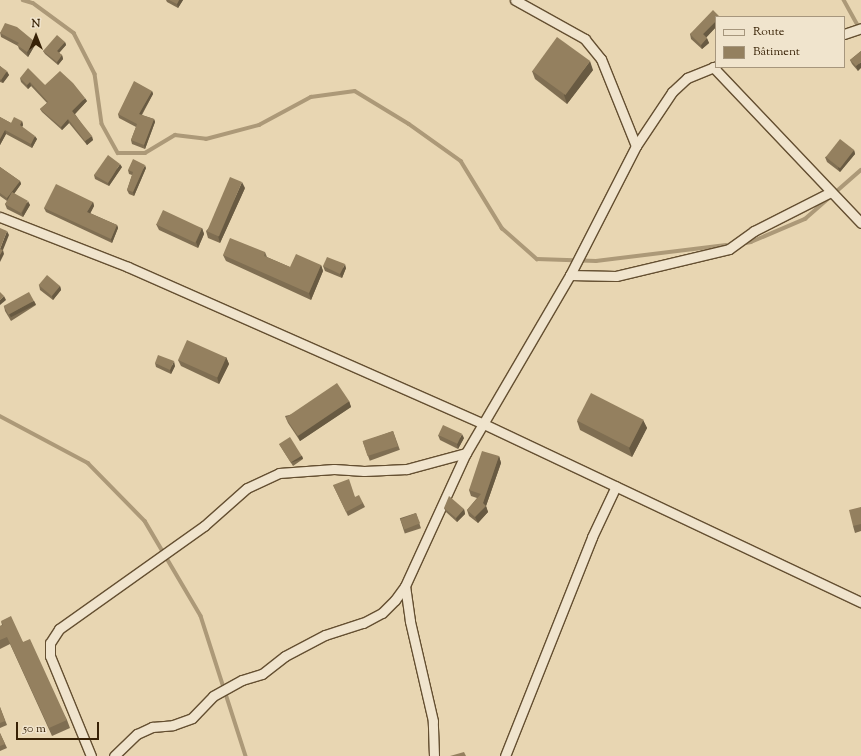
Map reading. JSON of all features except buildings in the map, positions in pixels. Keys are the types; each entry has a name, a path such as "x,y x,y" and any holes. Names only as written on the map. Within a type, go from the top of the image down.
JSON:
{"street":[{"path":"515,0 585,39 601,59 636,146"},
{"path":"845,34 861,28"},
{"path":"114,756 137,734 152,727 173,725 192,718 213,696 242,680 262,674 285,656 325,635 363,623 382,612 395,600 405,586 466,453 570,275 636,146 672,92 687,78 714,67 861,223"},
{"path":"570,275 616,276 729,249 754,231 831,192"},
{"path":"0,217 128,267 484,424 861,602"},
{"path":"91,756 50,656 50,643 59,629 204,526 248,488 279,473 334,469 364,471 407,469 466,453"},
{"path":"505,756 592,537 616,486"},
{"path":"405,586 410,621 433,721 434,756"}],"waterway":[{"path":"23,0 33,3 74,33 95,74 102,124 118,153 145,153 175,135 206,139 259,125 311,97 355,91 409,124 461,161 502,228 537,259 596,261 726,245"},
{"path":"844,0 859,27"},
{"path":"740,244 751,242 805,219 861,170"},
{"path":"0,416 88,463 145,521 201,616 246,756"}]}
